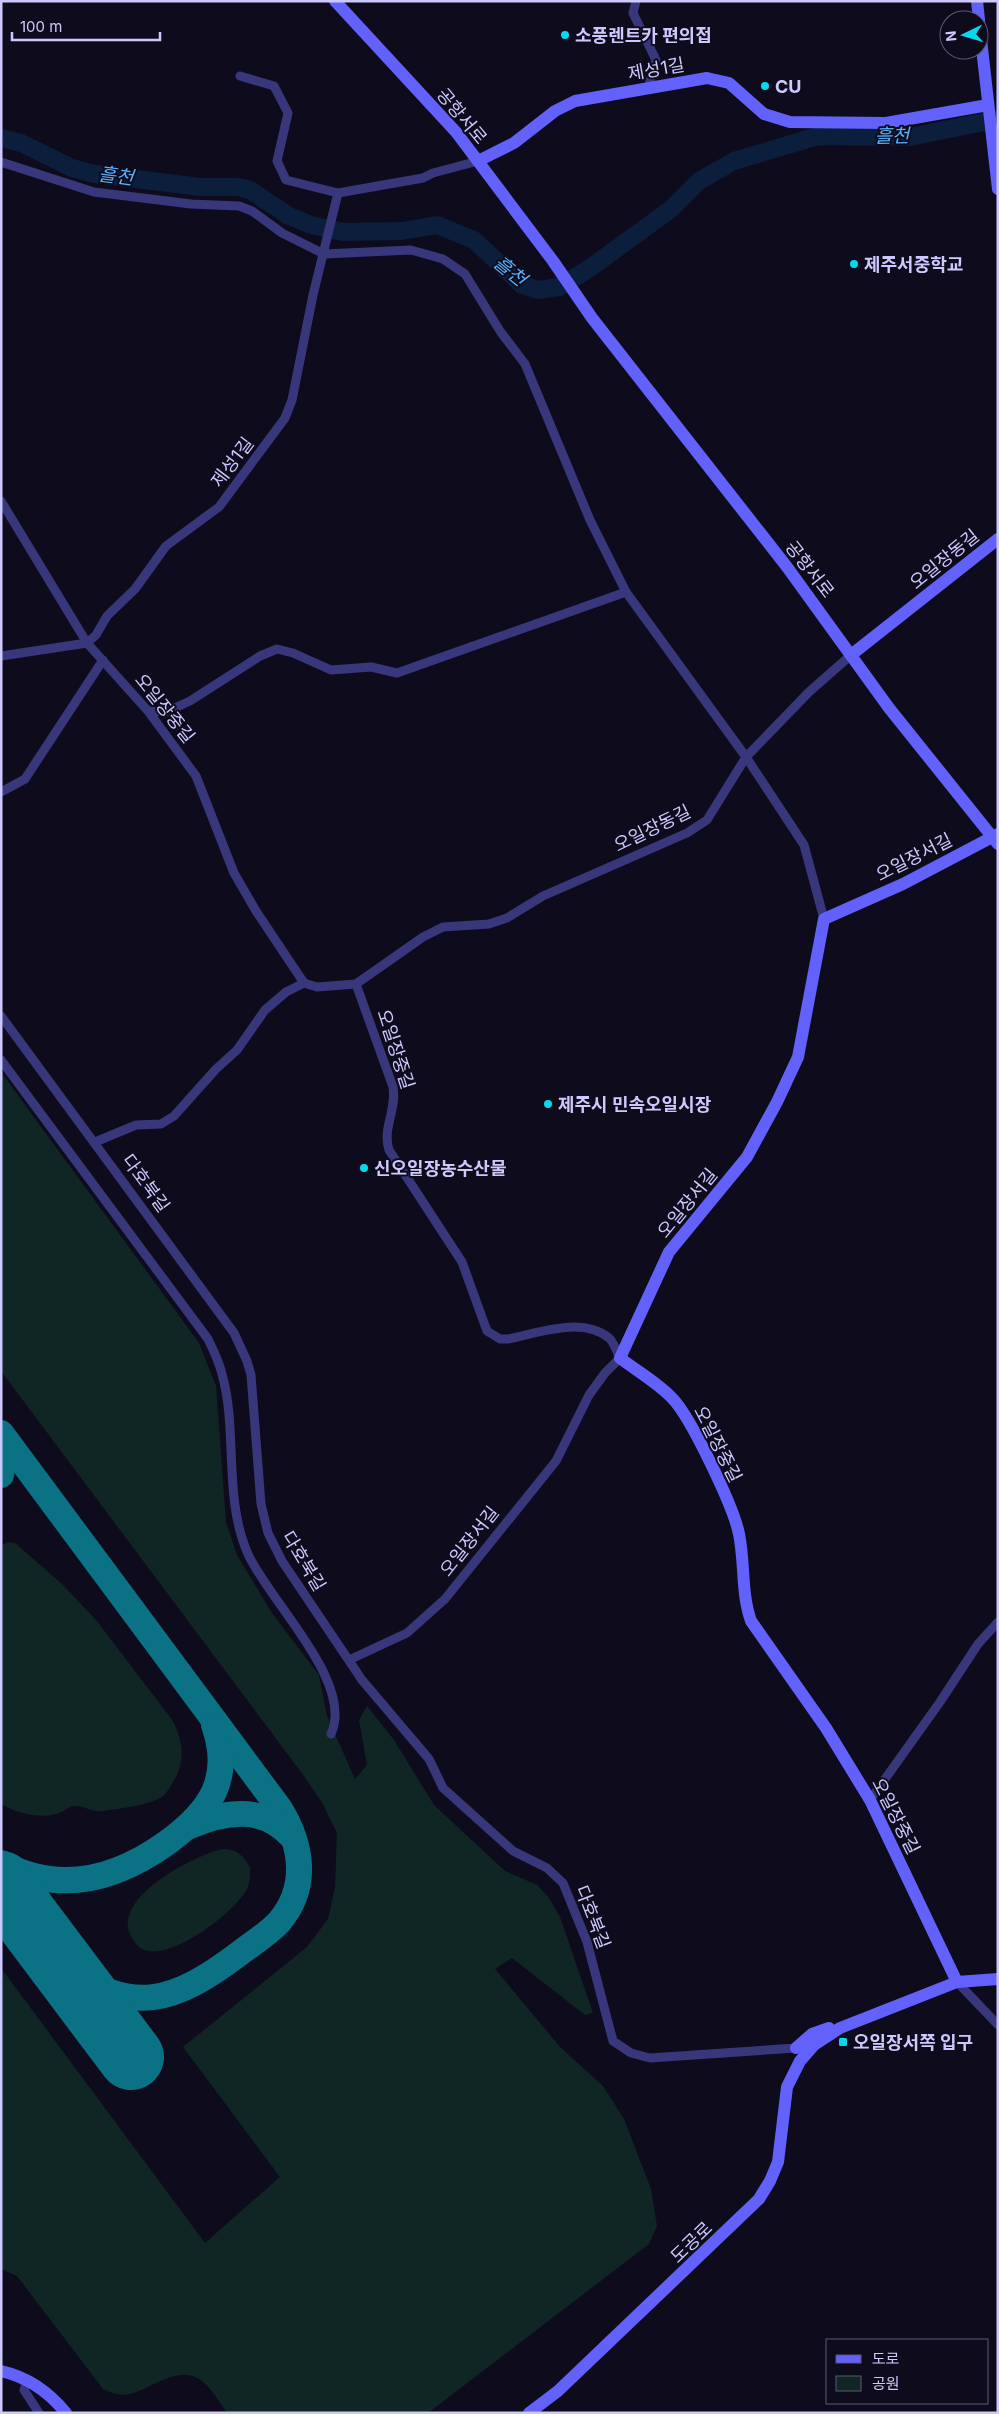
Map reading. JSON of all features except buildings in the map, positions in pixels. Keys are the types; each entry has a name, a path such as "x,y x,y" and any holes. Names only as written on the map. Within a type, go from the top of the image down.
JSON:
{"street":[{"name":"공항서로","path":"335,1 345,7 456,132 553,261 590,316 787,567 889,708 996,838"},
{"path":"636,1 633,13 656,60 648,89"},
{"path":"983,60 998,190"},
{"path":"240,76 274,86 288,113 277,161 286,180 338,193"},
{"name":"제성1길","path":"87,643 96,635 107,616 135,589 166,546 220,507 285,418 292,400 313,296 338,193 423,178 432,173 478,162 514,143 555,111 574,101 707,78 729,83 764,114 790,122 886,123 988,105"},
{"path":"1,162 94,192 191,204 239,206 252,211 282,233 324,254 411,250 443,259 465,274 500,331 525,364 590,520 626,592 746,758 804,845 818,904 824,919"},
{"name":"오일장중길","path":"1,501 87,643 148,711 196,776 234,873 304,983"},
{"name":"오일장동길","path":"356,984 423,937 443,927 489,924 507,918 543,896 687,832 707,820 746,758 809,692 851,655 998,538"},
{"path":"979,554 998,551"},
{"path":"148,711 166,712 190,701 260,656 277,649 331,670 371,667 397,673 626,592"},
{"path":"1,656 87,643"},
{"path":"1,792 25,779 103,660"},
{"name":"오일장서길","path":"349,1660 407,1633 445,1599 556,1461 589,1395 604,1373 620,1358 669,1252 747,1157 777,1102 798,1056 824,919 902,884 996,838"},
{"path":"95,1142 136,1124 161,1124 174,1116 216,1069 237,1050 265,1010 286,992 304,983 317,986 356,984"},
{"name":"오일장중길","path":"356,984 393,1087 395,1099 386,1134 390,1150 462,1262 486,1330 500,1339 508,1339 570,1327 584,1328 610,1339 620,1358 672,1397 688,1418 730,1509 739,1534 745,1606 751,1621 826,1728 870,1800 957,1982"},
{"name":"다호북길","path":"1,1016 234,1333 247,1360 251,1375 261,1504 268,1533 282,1561 367,1685 424,1751 443,1788 513,1851 547,1868 562,1883 587,1942 613,2041 631,2052 650,2058 801,2050"},
{"path":"1,1060 199,1324 212,1347 222,1374 226,1392 234,1496 242,1537 258,1572 322,1668 333,1702 335,1726 331,1734"},
{"path":"870,1800 940,1702 978,1644 998,1622"},
{"name":"도공로","path":"529,2413 558,2392 759,2199 770,2181 778,2162 788,2087 801,2050 830,2033 869,2016 957,1982 998,1979"},
{"path":"957,1982 998,2025"},
{"path":"1,2371 27,2380 45,2391 66,2413"},
{"path":"27,2380 24,2390 39,2413"}],"green space":[{"path":"1,1072 199,1343 216,1386 226,1522 237,1555 272,1613 319,1675 327,1716 355,1779 367,1765 359,1720 367,1706 394,1740 434,1805 505,1871 537,1885 549,1898 560,1917 593,2013 585,2015 512,1958 495,1969 560,2047 603,2086 624,2119 651,2189 657,2226 649,2244 428,2413 227,2413 216,2396 203,2382 185,2375 166,2379 138,2392 122,2395 113,2393 103,2389 17,2276 1,2269 1,1968 205,2243 280,2177 183,2047 307,1947 328,1919 335,1888 337,1833 323,1804 304,1776 1,1371"},
{"path":"9,1542 15,1543 62,1584 96,1620 173,1721 181,1744 180,1767 168,1790 162,1797 140,1805 99,1811 73,1806 58,1813 42,1816 14,1810 1,1804 1,1545"},
{"path":"222,1849 231,1850 239,1854 250,1868 250,1880 242,1897 218,1920 187,1941 171,1948 157,1951 145,1950 138,1946 130,1934 128,1920 134,1906 145,1892 176,1869 209,1853"}],"waterway":[{"name":"흘천","path":"1,138 21,143 72,168 95,174 201,187 238,187 250,190 289,216 311,225 343,232 402,231 437,225 474,240 522,285 538,290 559,287 590,268 671,209 699,181 734,161 818,136 910,137 998,119"}],"taxiway":[{"path":"1,1433 280,1809 293,1837 299,1866 295,1895 289,1909 279,1922 217,1970 195,1983 174,1992 153,1997 132,1997 110,1992 87,1981 62,1964"},
{"path":"1,1436 4,1456 1,1475"},
{"path":"1,1863 23,1873 66,1880 88,1878 108,1873 149,1855 168,1842 196,1818 214,1792 219,1778 221,1762 214,1725"},
{"path":"190,1826 217,1817 244,1814 269,1820 281,1827 292,1837"}],"runway":[{"path":"1,1884 131,2057"}],"place":[{"name":"소풍렌트카 편의접","path":"565,35"},
{"name":"CU","path":"765,86"},
{"name":"제주서중학교","path":"854,264"},
{"name":"제주시 민속오일시장","path":"548,1104"},
{"name":"신오일장농수산물","path":"364,1168"},
{"name":"오일장서쪽 입구","path":"843,2042"}]}
